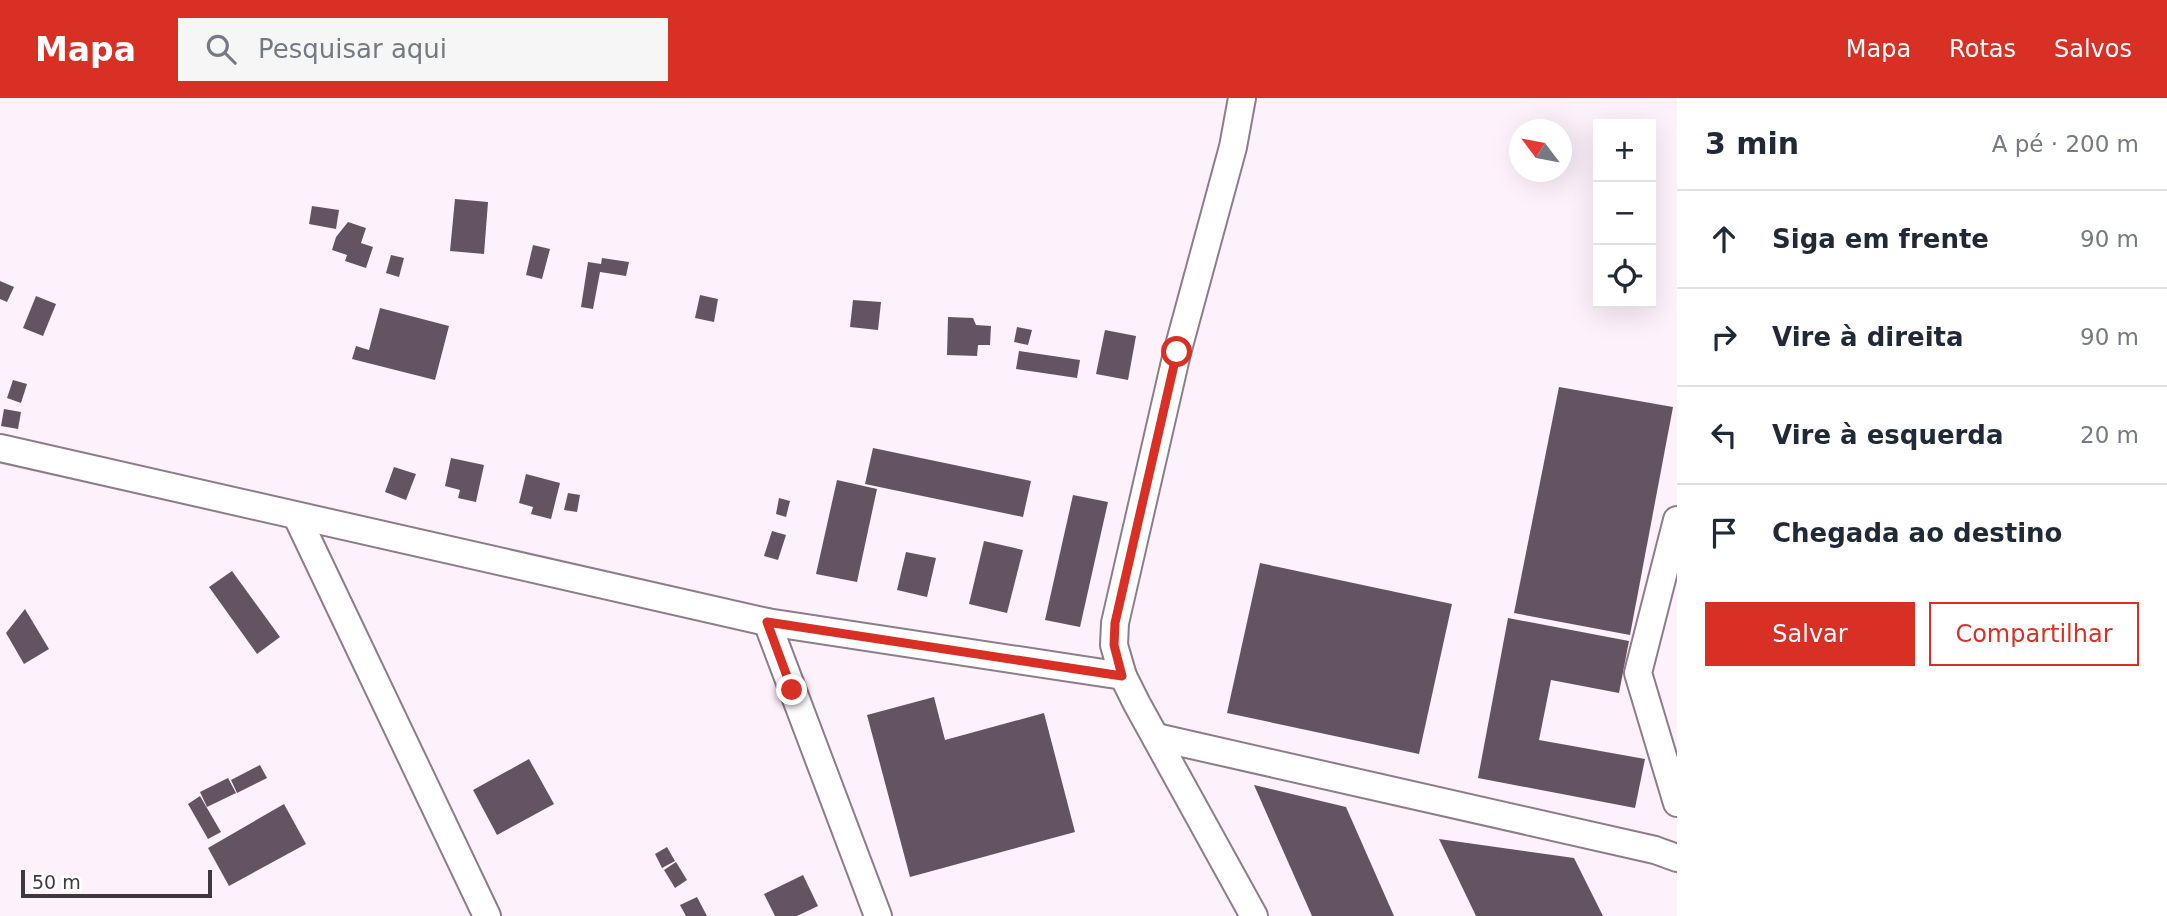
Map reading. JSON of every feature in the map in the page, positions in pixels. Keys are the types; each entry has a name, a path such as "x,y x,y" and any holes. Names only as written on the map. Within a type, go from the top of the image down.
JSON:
{"street":[{"path":"1242,98 1233,146 1177,352 1115,623 1114,645 1122,676 1254,916"},
{"path":"0,448 767,622 1122,676"},
{"path":"297,517 487,916"},
{"path":"1677,520 1637,673 1677,803"},
{"path":"767,622 878,916"},
{"path":"1156,737 1655,850 1677,858"}],"building":[{"path":"455,199 488,202 484,254 450,251"},
{"path":"312,206 339,210 336,229 309,224"},
{"path":"348,222 366,228 361,243 373,247 366,268 345,261 347,255 332,250 336,237"},
{"path":"533,245 550,249 542,279 526,275"},
{"path":"391,255 404,258 399,277 386,273"},
{"path":"602,258 629,262 626,276 600,272 593,309 581,307 588,262 601,264"},
{"path":"0,281 14,287 7,302 0,299"},
{"path":"700,295 718,299 714,322 695,318"},
{"path":"36,296 56,304 43,336 23,328"},
{"path":"853,300 881,302 878,330 850,327"},
{"path":"380,308 449,326 435,380 352,359 356,346 369,350"},
{"path":"948,317 973,318 976,325 991,326 990,345 978,345 977,356 947,355"},
{"path":"1017,327 1032,330 1028,345 1014,342"},
{"path":"1105,330 1136,336 1128,380 1096,374"},
{"path":"1019,351 1080,360 1077,378 1016,369"},
{"path":"13,380 27,384 21,403 7,398"},
{"path":"1559,387 1673,407 1630,635 1514,613"},
{"path":"4,409 21,412 18,429 1,426"},
{"path":"873,448 1031,481 1023,517 865,484"},
{"path":"451,458 484,465 476,502 458,498 460,490 445,486"},
{"path":"394,467 416,474 406,500 385,492"},
{"path":"526,474 560,483 551,519 531,514 533,507 519,503"},
{"path":"837,480 877,489 857,582 816,574"},
{"path":"568,493 580,495 577,512 564,510"},
{"path":"1073,495 1108,502 1080,627 1045,620"},
{"path":"779,498 790,501 786,517 776,514"},
{"path":"772,531 786,535 778,560 764,556"},
{"path":"984,541 1023,550 1007,613 969,604"},
{"path":"906,552 936,558 927,597 897,590"},
{"path":"1260,563 1452,604 1419,754 1227,713"},
{"path":"232,571 280,637 257,654 209,587"},
{"path":"25,609 49,649 24,664 6,633"},
{"path":"1508,618 1629,641 1619,693 1551,680 1539,740 1645,759 1635,808 1478,778"},
{"path":"934,697 945,740 1044,713 1075,832 910,877 867,715"},
{"path":"529,759 554,804 497,835 473,790"},
{"path":"260,765 267,778 237,793 231,780"},
{"path":"228,778 236,793 207,807 200,792"},
{"path":"1254,785 1346,807 1394,916 1312,916"},
{"path":"200,796 221,832 208,839 188,804"},
{"path":"284,804 306,844 229,886 208,848"},
{"path":"1439,839 1574,858 1603,916 1476,916"},
{"path":"667,847 675,861 662,868 655,854"},
{"path":"676,862 687,880 675,888 664,870"},
{"path":"803,875 818,906 797,916 775,916 764,894"},
{"path":"697,897 707,916 686,916 680,905"}],"route":[{"path":"792,690 767,622 1122,676 1114,645 1115,623 1177,352"}]}
